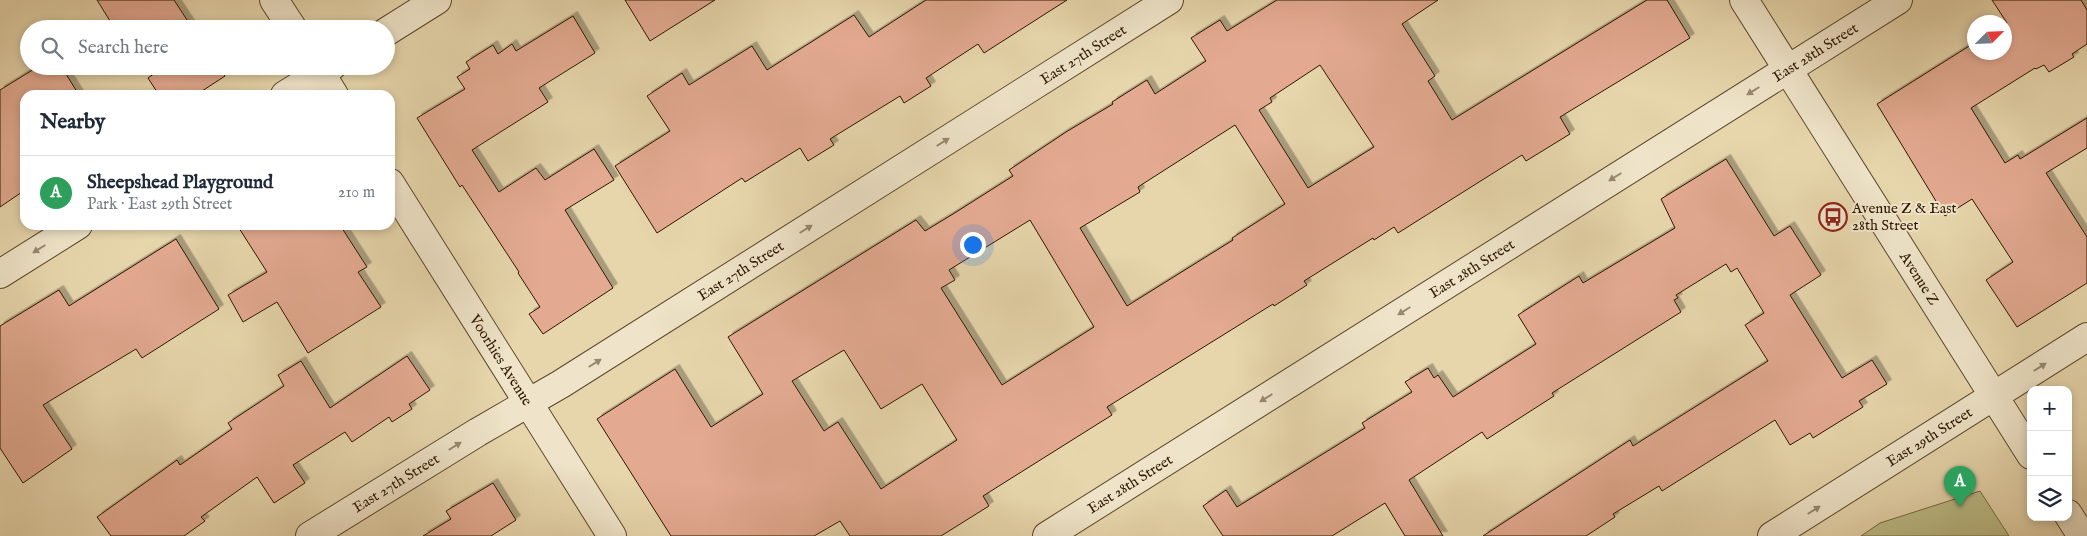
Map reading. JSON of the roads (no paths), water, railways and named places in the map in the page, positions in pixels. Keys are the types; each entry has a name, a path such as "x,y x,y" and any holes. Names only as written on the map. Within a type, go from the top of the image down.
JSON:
{"street":[{"path":"274,0 286,20"},
{"path":"395,26 437,0"},
{"name":"East 27th Street","path":"310,536 561,384 1169,0"},
{"name":"Avenue Z","path":"1744,0 2027,449"},
{"name":"East 28th Street","path":"1047,536 1898,0"},
{"path":"296,90 326,75"},
{"name":"Voorhies Avenue","path":"395,191 612,536"},
{"path":"0,274 70,230"},
{"name":"East 29th Street","path":"1772,536 2087,337"},
{"path":"2072,520 2082,536"}],"place":[{"name":"Avenue Z & East 28th Street","path":"1833,217"},
{"name":"Sheepshead Playground","path":"1960,507"}]}
